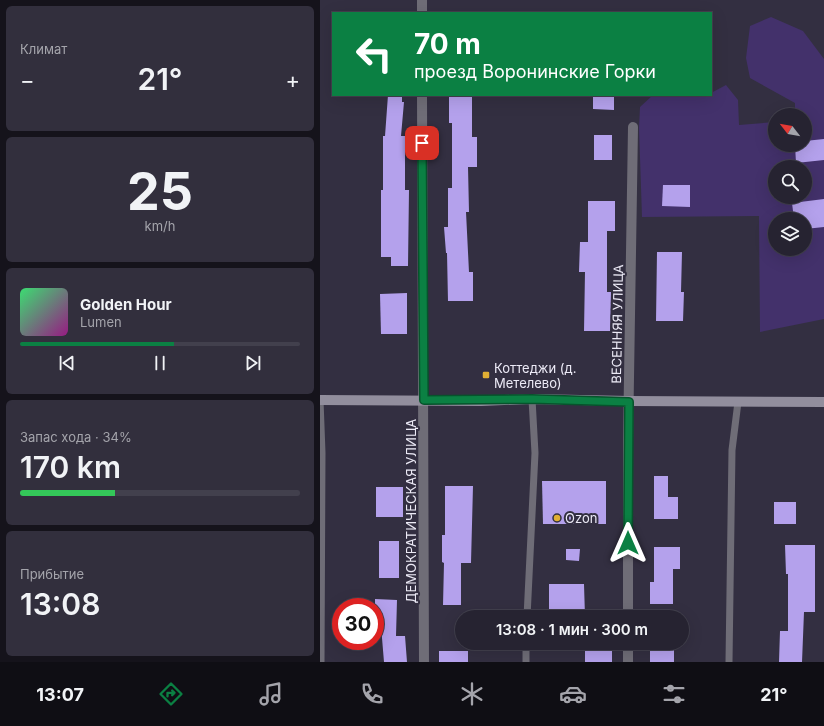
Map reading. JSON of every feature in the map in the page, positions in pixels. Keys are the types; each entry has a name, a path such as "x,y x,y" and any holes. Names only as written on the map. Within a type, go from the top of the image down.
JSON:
{"street":[{"path":"422,0 422,12"},
{"name":"ДЕМОКРАТИЧЕСКАЯ УЛИЦА","path":"422,96 424,662"},
{"name":"ВЕСЕННЯЯ УЛИЦА","path":"628,610 628,440 633,127"},
{"path":"320,400 532,399 629,402 824,402"},
{"path":"628,650 628,662"}],"lane":[{"path":"527,610 535,453 532,399"},
{"path":"320,400 322,453 321,662"},
{"path":"729,662 732,450 738,402"},
{"path":"526,650 526,662"}],"shaded area":[{"path":"771,17 803,31 824,59 824,319 760,332 759,216 642,217 639,128 640,107 652,96 712,96 712,92 726,85 738,100 739,125 768,123 768,152 812,152 812,108 795,108 795,103 750,78 746,58 750,26"}],"building":[{"path":"388,96 402,96 402,102 404,102 401,136 405,136 405,190 409,190 408,266 391,266 391,257 381,257 381,190 383,190 383,136 385,136"},
{"path":"449,96 472,96 472,137 477,137 477,167 468,167 469,212 466,212 469,272 473,272 473,301 448,301 447,253 444,227 448,227 448,188 452,188 452,123 449,123"},
{"path":"593,96 614,96 614,110 593,109"},
{"path":"594,135 612,135 612,160 594,160"},
{"path":"824,139 824,160 812,161 812,160 796,160 795,152 812,152 812,140"},
{"path":"663,185 690,185 690,207 662,206"},
{"path":"824,199 824,227 812,228 812,212 793,212 792,204 812,204 812,200"},
{"path":"588,201 615,201 615,231 607,231 607,292 611,292 610,331 584,331 585,272 579,272 580,242 588,242"},
{"path":"657,252 682,252 681,292 684,292 683,321 656,321"},
{"path":"407,293 407,334 381,334 380,294"},
{"path":"654,476 668,476 668,497 678,497 678,519 654,519"},
{"path":"542,481 606,481 606,524 543,524"},
{"path":"445,486 473,486 471,563 461,563 461,605 443,605 444,563 442,562 442,535 445,535"},
{"path":"376,487 403,487 403,517 376,517"},
{"path":"774,502 796,502 796,524 774,524"},
{"path":"379,541 399,541 399,578 379,578"},
{"path":"785,545 815,545 815,612 804,612 802,662 779,662 780,631 788,631 788,574 786,574"},
{"path":"654,547 680,547 680,569 673,569 673,604 650,604 650,582 654,582"},
{"path":"566,549 580,549 579,561 566,560"},
{"path":"549,584 584,584 585,610 549,610"},
{"path":"384,599 397,600 396,636 405,636 407,662 384,662"},
{"path":"585,650 612,650 612,662 585,662"},
{"path":"650,650 674,650 674,662 650,662"},
{"path":"439,651 468,651 468,662 439,662"}],"place":[{"name":"Коттеджи (д. Метелево)","path":"486,375"},
{"name":"Ozon","path":"557,518"}],"route":[{"path":"422,143 424,400 481,401 532,399 629,402 628,543"}]}
